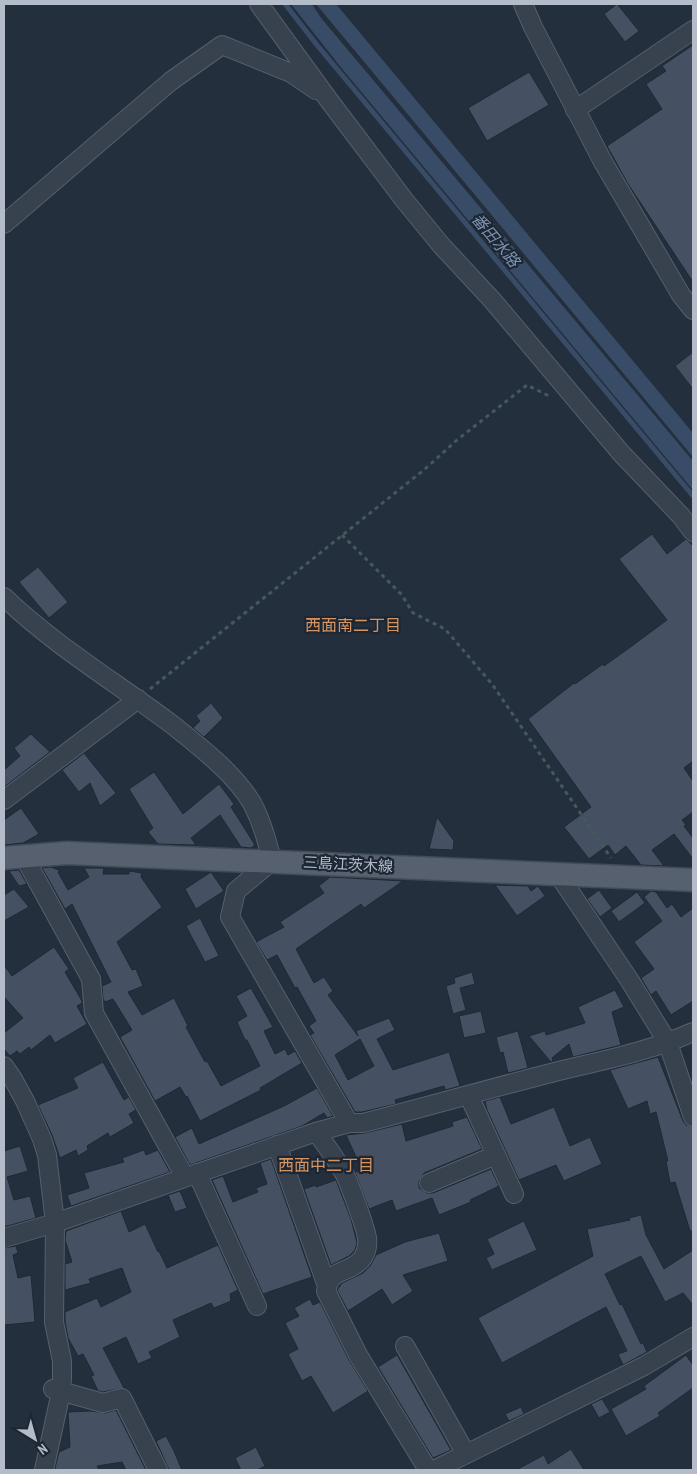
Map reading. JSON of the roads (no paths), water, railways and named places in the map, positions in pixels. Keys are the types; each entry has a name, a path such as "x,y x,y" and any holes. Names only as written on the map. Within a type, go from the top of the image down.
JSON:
{"main road":[{"name":"三島江茨木線","path":"14,856 67,853 693,880"}],"street":[{"path":"259,4 405,201 441,245 493,301 621,453 681,516 693,532"},
{"path":"523,4 602,162 681,295 693,310"},
{"path":"575,110 693,30"},
{"path":"4,224 171,81 222,45 290,73 328,99"},
{"path":"4,597 28,620 138,699 198,745 232,776 252,803 264,828 272,861 236,890 230,918 349,1122"},
{"path":"4,800 138,699"},
{"path":"14,856 91,979 94,1013 191,1175 257,1306"},
{"path":"558,874 668,1043 693,1118"},
{"path":"4,1238 55,1223 277,1145 349,1122 363,1123 469,1096 508,1084 668,1043 693,1032"},
{"path":"4,1066 21,1094 47,1154 55,1223 54,1322 62,1360 44,1470"},
{"path":"469,1096 514,1194"},
{"path":"316,1132 346,1175 367,1238 366,1250 361,1260 335,1274 328,1281 326,1291 358,1355 435,1470 644,1366 693,1337"},
{"path":"277,1145 327,1286"},
{"path":"429,1183 496,1155"},
{"path":"405,1346 466,1454"},
{"path":"57,1390 103,1404 122,1398 158,1470"}],"water":[{"name":"番田水路","path":"291,4 312,4 321,18 693,461 693,490 339,65"},
{"path":"316,4 336,4 693,433 693,457"}],"waterway":[{"name":"番田水路","path":"285,4 317,45 693,496"}],"district":[{"name":"西面南二丁目","path":"353,625"},
{"name":"西面中二丁目","path":"326,1165"}]}
